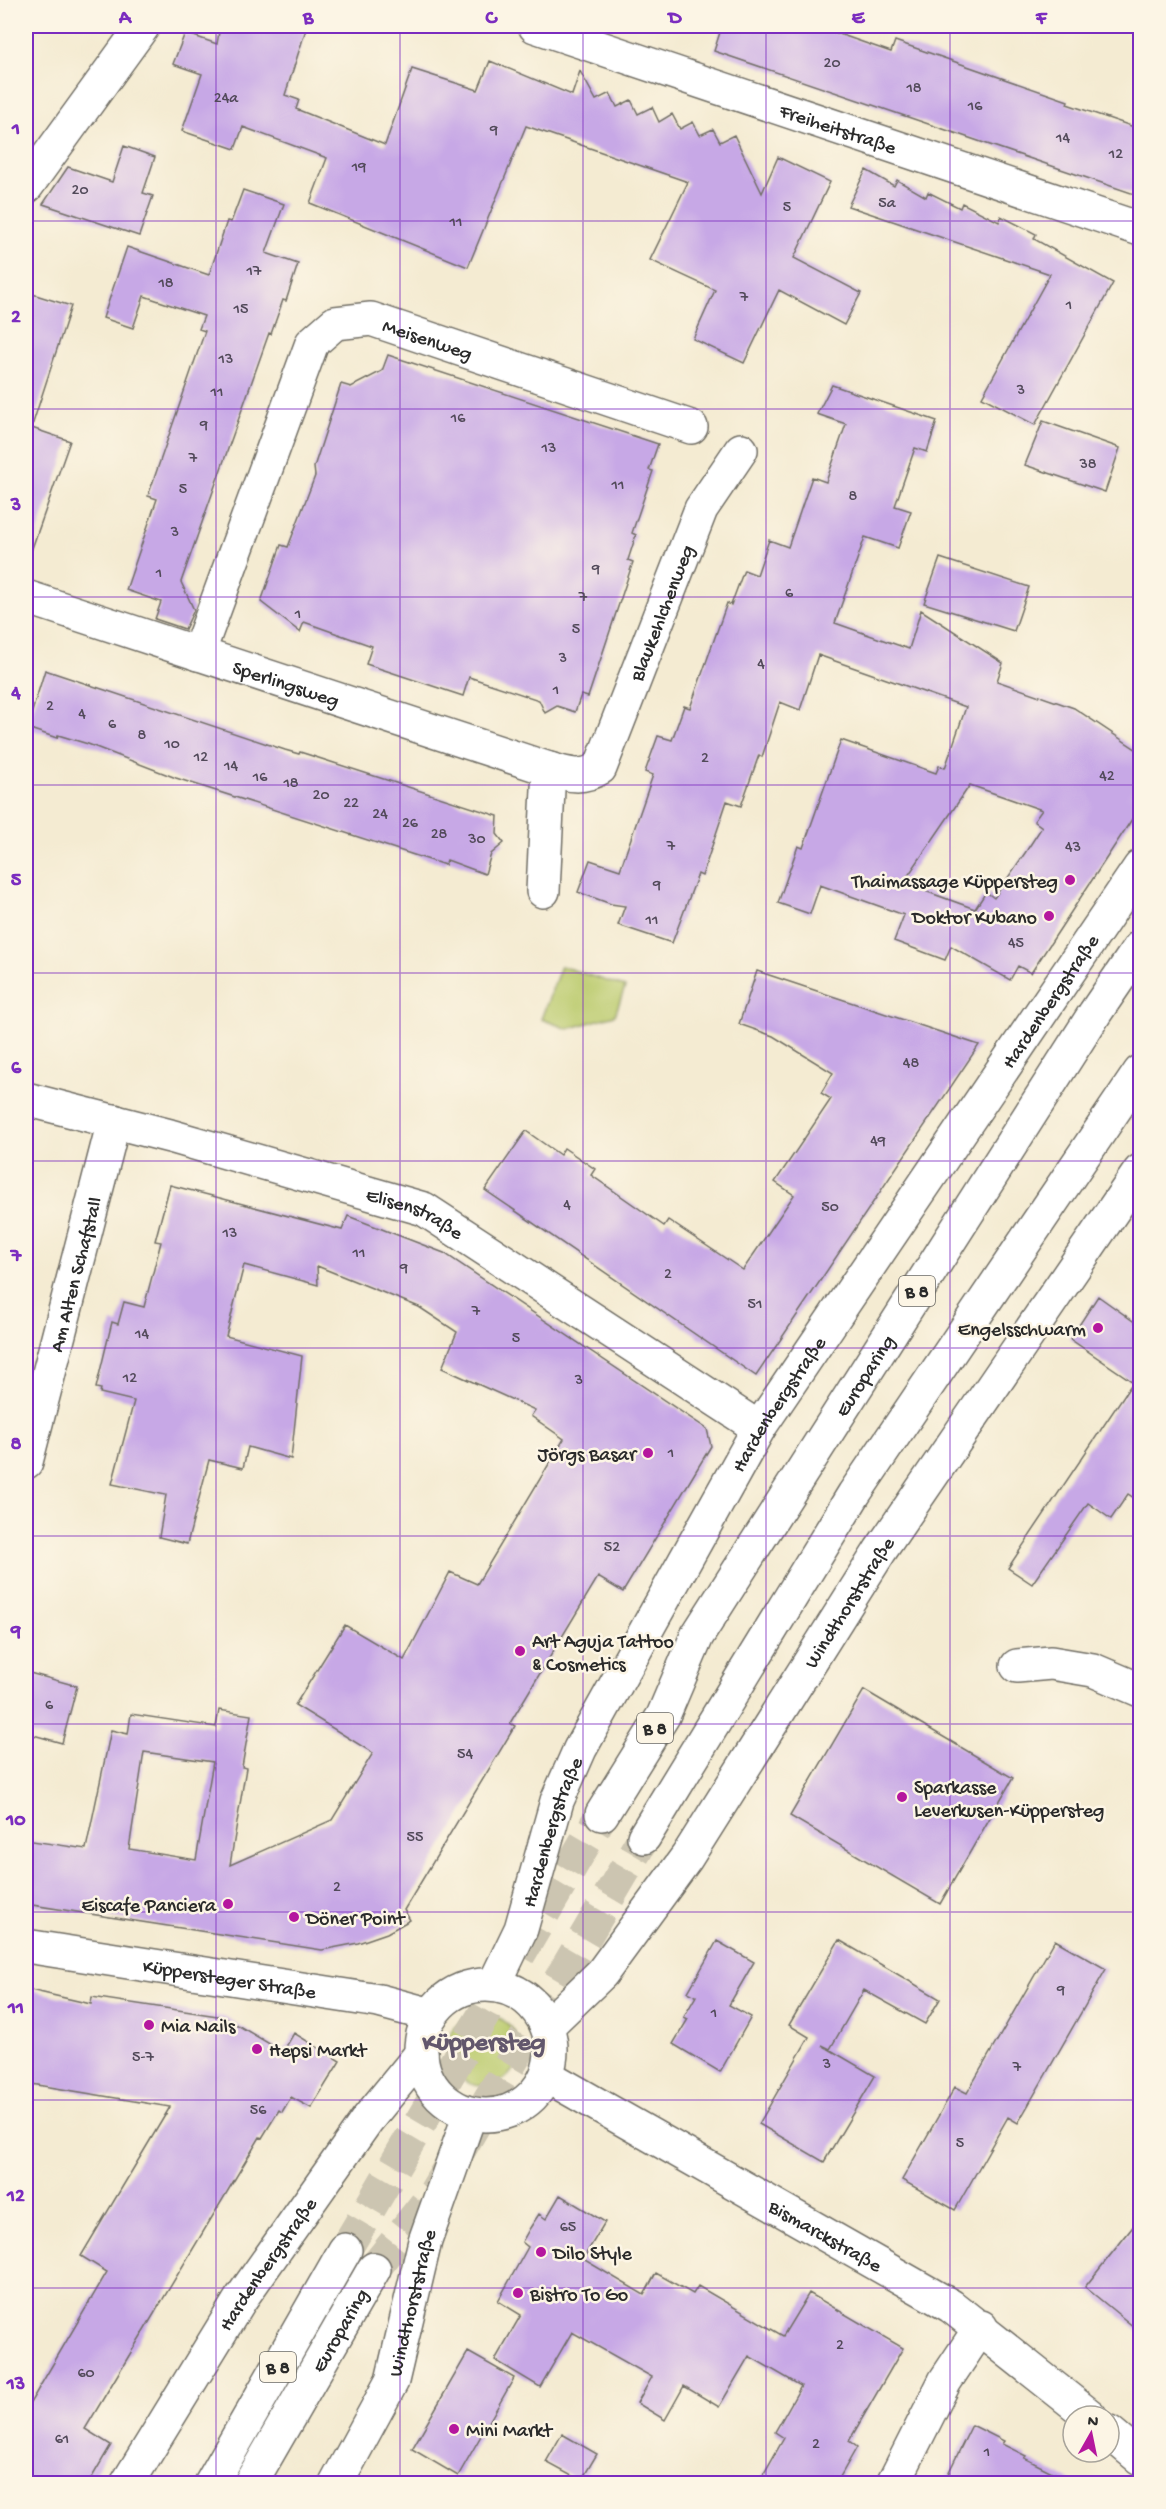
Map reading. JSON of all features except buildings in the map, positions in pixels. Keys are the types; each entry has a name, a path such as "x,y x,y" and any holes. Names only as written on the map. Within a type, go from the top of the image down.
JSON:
{"main road":[{"path":"26,187 143,26"},
{"name":"Freiheitstraße","path":"535,26 1140,229"},
{"name":"Meisenweg","path":"198,654 312,343 335,322 371,319 690,427"},
{"name":"Blaukehlchenweg","path":"588,776 600,768 701,509 741,450"},
{"name":"Sperlingsweg","path":"26,597 549,769 571,776 588,776"},
{"path":"543,891 549,769"},
{"name":"Hardenbergstraße","path":"494,1985 521,1929 557,1801 579,1749 759,1428 1140,867"},
{"name":"Europaring","path":"602,1814 663,1716 697,1636 1095,1012 1140,947"},
{"name":"B 8","path":"644,1837 854,1494 1140,1072"},
{"name":"Elisenstraße","path":"26,1099 114,1121 424,1209 759,1428"},
{"name":"Am Alten Schafstall","path":"26,1462 114,1121"},
{"name":"Windthorststraße","path":"547,2026 602,1973 687,1857 880,1551 1140,1171"},
{"path":"1017,1666 1052,1663 1093,1670 1140,1690"},
{"name":"Küppersteger Straße","path":"26,1946 379,2001 431,2015"},
{"path":"494,1985 523,1996 537,2009 547,2026 552,2048 547,2076 537,2092 525,2103 511,2111 491,2115 470,2114 451,2106 428,2080 421,2054 422,2039 431,2015 453,1994 470,1987 494,1985"},
{"name":"Hardenbergstraße","path":"127,2484 240,2300 367,2121 421,2054"},
{"name":"Bismarckstraße","path":"547,2076 941,2300 981,2327 1075,2404"},
{"name":"Windthorststraße","path":"336,2484 392,2381 425,2241 470,2114"},
{"name":"Europaring","path":"211,2484 345,2250"},
{"name":"Europaring","path":"250,2484 374,2269"},
{"path":"893,2484 945,2381 981,2327"},
{"path":"1121,2442 1140,2458"}],"green space":[{"path":"561,966 625,987 615,1015 568,1029 541,1019"},
{"path":"483,2014 503,2020 513,2030 519,2050 513,2070 503,2080 483,2086 463,2080 453,2070 447,2050 453,2030 463,2020"}],"tunnel":[{"path":"345,2250 602,1814"},
{"path":"374,2269 433,2195 644,1837"}],"place":[{"name":"Thaimassage Küppersteg","path":"1070,880"},
{"name":"Doktor Kubano","path":"1049,916"},
{"name":"Engelsschwarm","path":"1098,1328"},
{"name":"Jörgs Basar","path":"648,1453"},
{"name":"Art Aguja Tattoo & Cosmetics","path":"520,1651"},
{"name":"Sparkasse Leverkusen-Küppersteg","path":"902,1797"},
{"name":"Eiscafe Panciera","path":"228,1904"},
{"name":"Döner Point","path":"294,1917"},
{"name":"Mia Nails","path":"149,2025"},
{"name":"Hepsi Markt","path":"257,2049"},
{"name":"Dilo Style","path":"541,2252"},
{"name":"Bistro To Go","path":"518,2293"},
{"name":"Mini Markt","path":"454,2429"}],"district":[{"name":"Küppersteg","path":"484,2040"}]}
